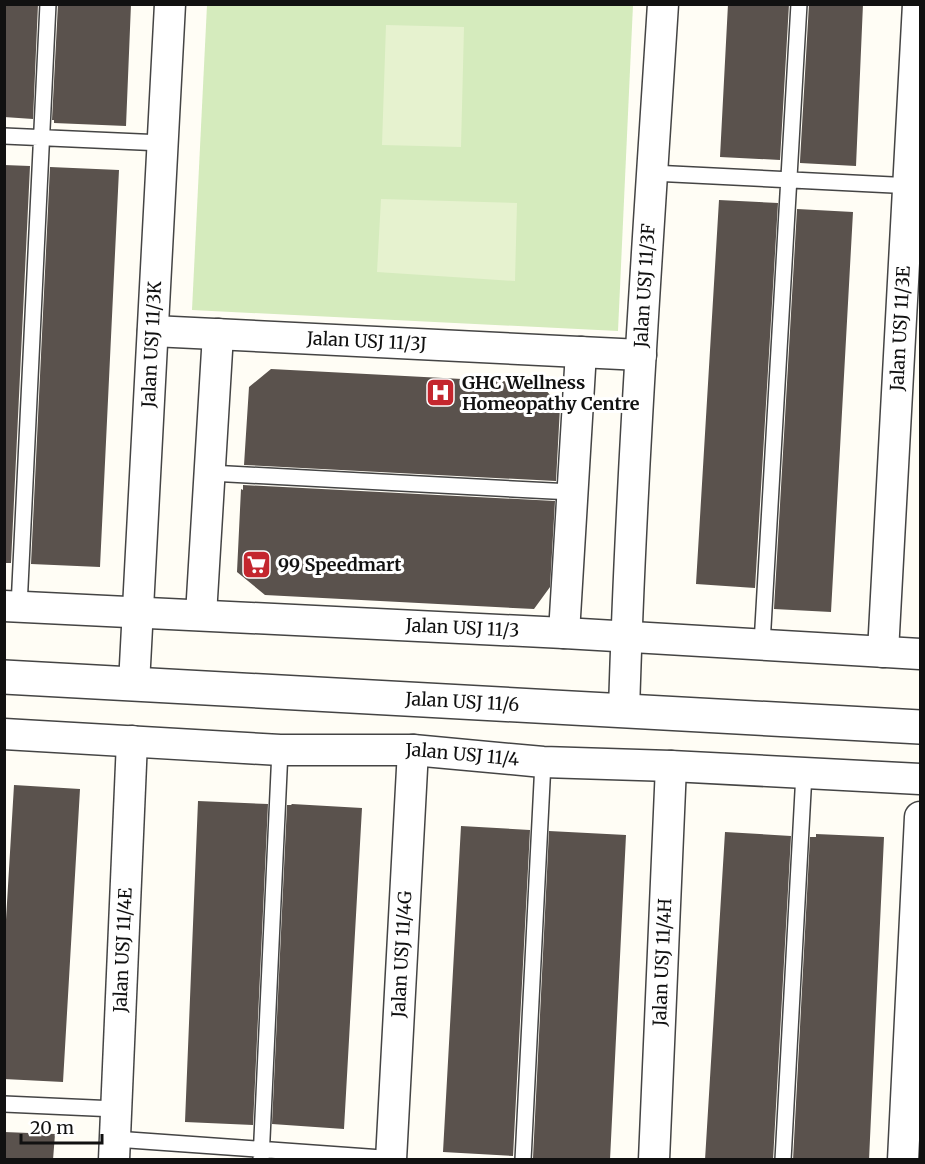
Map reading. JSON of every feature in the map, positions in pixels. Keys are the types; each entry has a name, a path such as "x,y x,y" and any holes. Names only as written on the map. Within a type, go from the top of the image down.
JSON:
{"street":[{"name":"Jalan USJ 11/3K","path":"135,684 170,4"},
{"name":"Jalan USJ 11/3F","path":"624,711 641,355 663,4"},
{"name":"Jalan USJ 11/3E","path":"884,652 914,186 918,4"},
{"name":"Jalan USJ 11/3J","path":"153,331 641,355"},
{"path":"201,615 218,334"},
{"path":"564,633 581,352"},
{"name":"Jalan USJ 11/3","path":"12,607 627,636 921,654"},
{"name":"Jalan USJ 11/6","path":"4,677 921,727"},
{"name":"Jalan USJ 11/4","path":"4,734 280,750 413,750 543,762 921,779"},
{"name":"Jalan USJ 11/4E","path":"114,1149 132,741"},
{"name":"Jalan USJ 11/4G","path":"391,1159 413,750"},
{"name":"Jalan USJ 11/4H","path":"654,1160 671,766"},
{"path":"903,1160 921,817"}],"lane":[{"path":"12,607 48,4"},
{"path":"762,645 799,4"},
{"path":"4,136 163,143"},
{"path":"652,173 914,186"},
{"path":"210,473 572,492"},
{"path":"262,1155 280,750"},
{"path":"523,1160 543,762"},
{"path":"783,1160 804,773"},
{"path":"4,1104 116,1109"},
{"path":"114,1149 397,1160"}],"green space":[{"path":"207,5 633,5 618,331 192,310"},
{"path":"386,25 464,27 461,147 382,145"},
{"path":"381,199 517,203 515,281 377,272"}],"building":[{"path":"4,4 38,4 33,119 4,117"},
{"path":"58,4 131,4 126,126 54,123 52,120"},
{"path":"728,4 789,4 780,160 720,157"},
{"path":"809,4 863,4 856,166 800,163"},
{"path":"4,165 30,166 11,563 4,563"},
{"path":"50,167 119,170 100,567 31,564"},
{"path":"719,200 778,203 755,588 696,584"},
{"path":"797,209 853,212 831,612 774,609"},
{"path":"271,369 540,383 560,407 556,481 244,465 249,387"},
{"path":"243,485 555,501 550,587 534,609 265,595 237,572"},
{"path":"14,785 80,789 63,1082 4,1079 4,953"},
{"path":"198,801 268,804 253,1125 185,1122"},
{"path":"287,805 362,808 344,1129 272,1124"},
{"path":"461,826 530,830 513,1156 443,1152"},
{"path":"549,831 626,835 610,1160 533,1158"},
{"path":"725,832 791,836 773,1160 705,1160"},
{"path":"816,834 884,837 869,1160 793,1160 810,837 816,837"},
{"path":"4,1132 55,1134 53,1160 4,1160"}],"place":[{"name":"GHC Wellness Homeopathy Centre","path":"441,393"},
{"name":"99 Speedmart","path":"257,565"}]}
